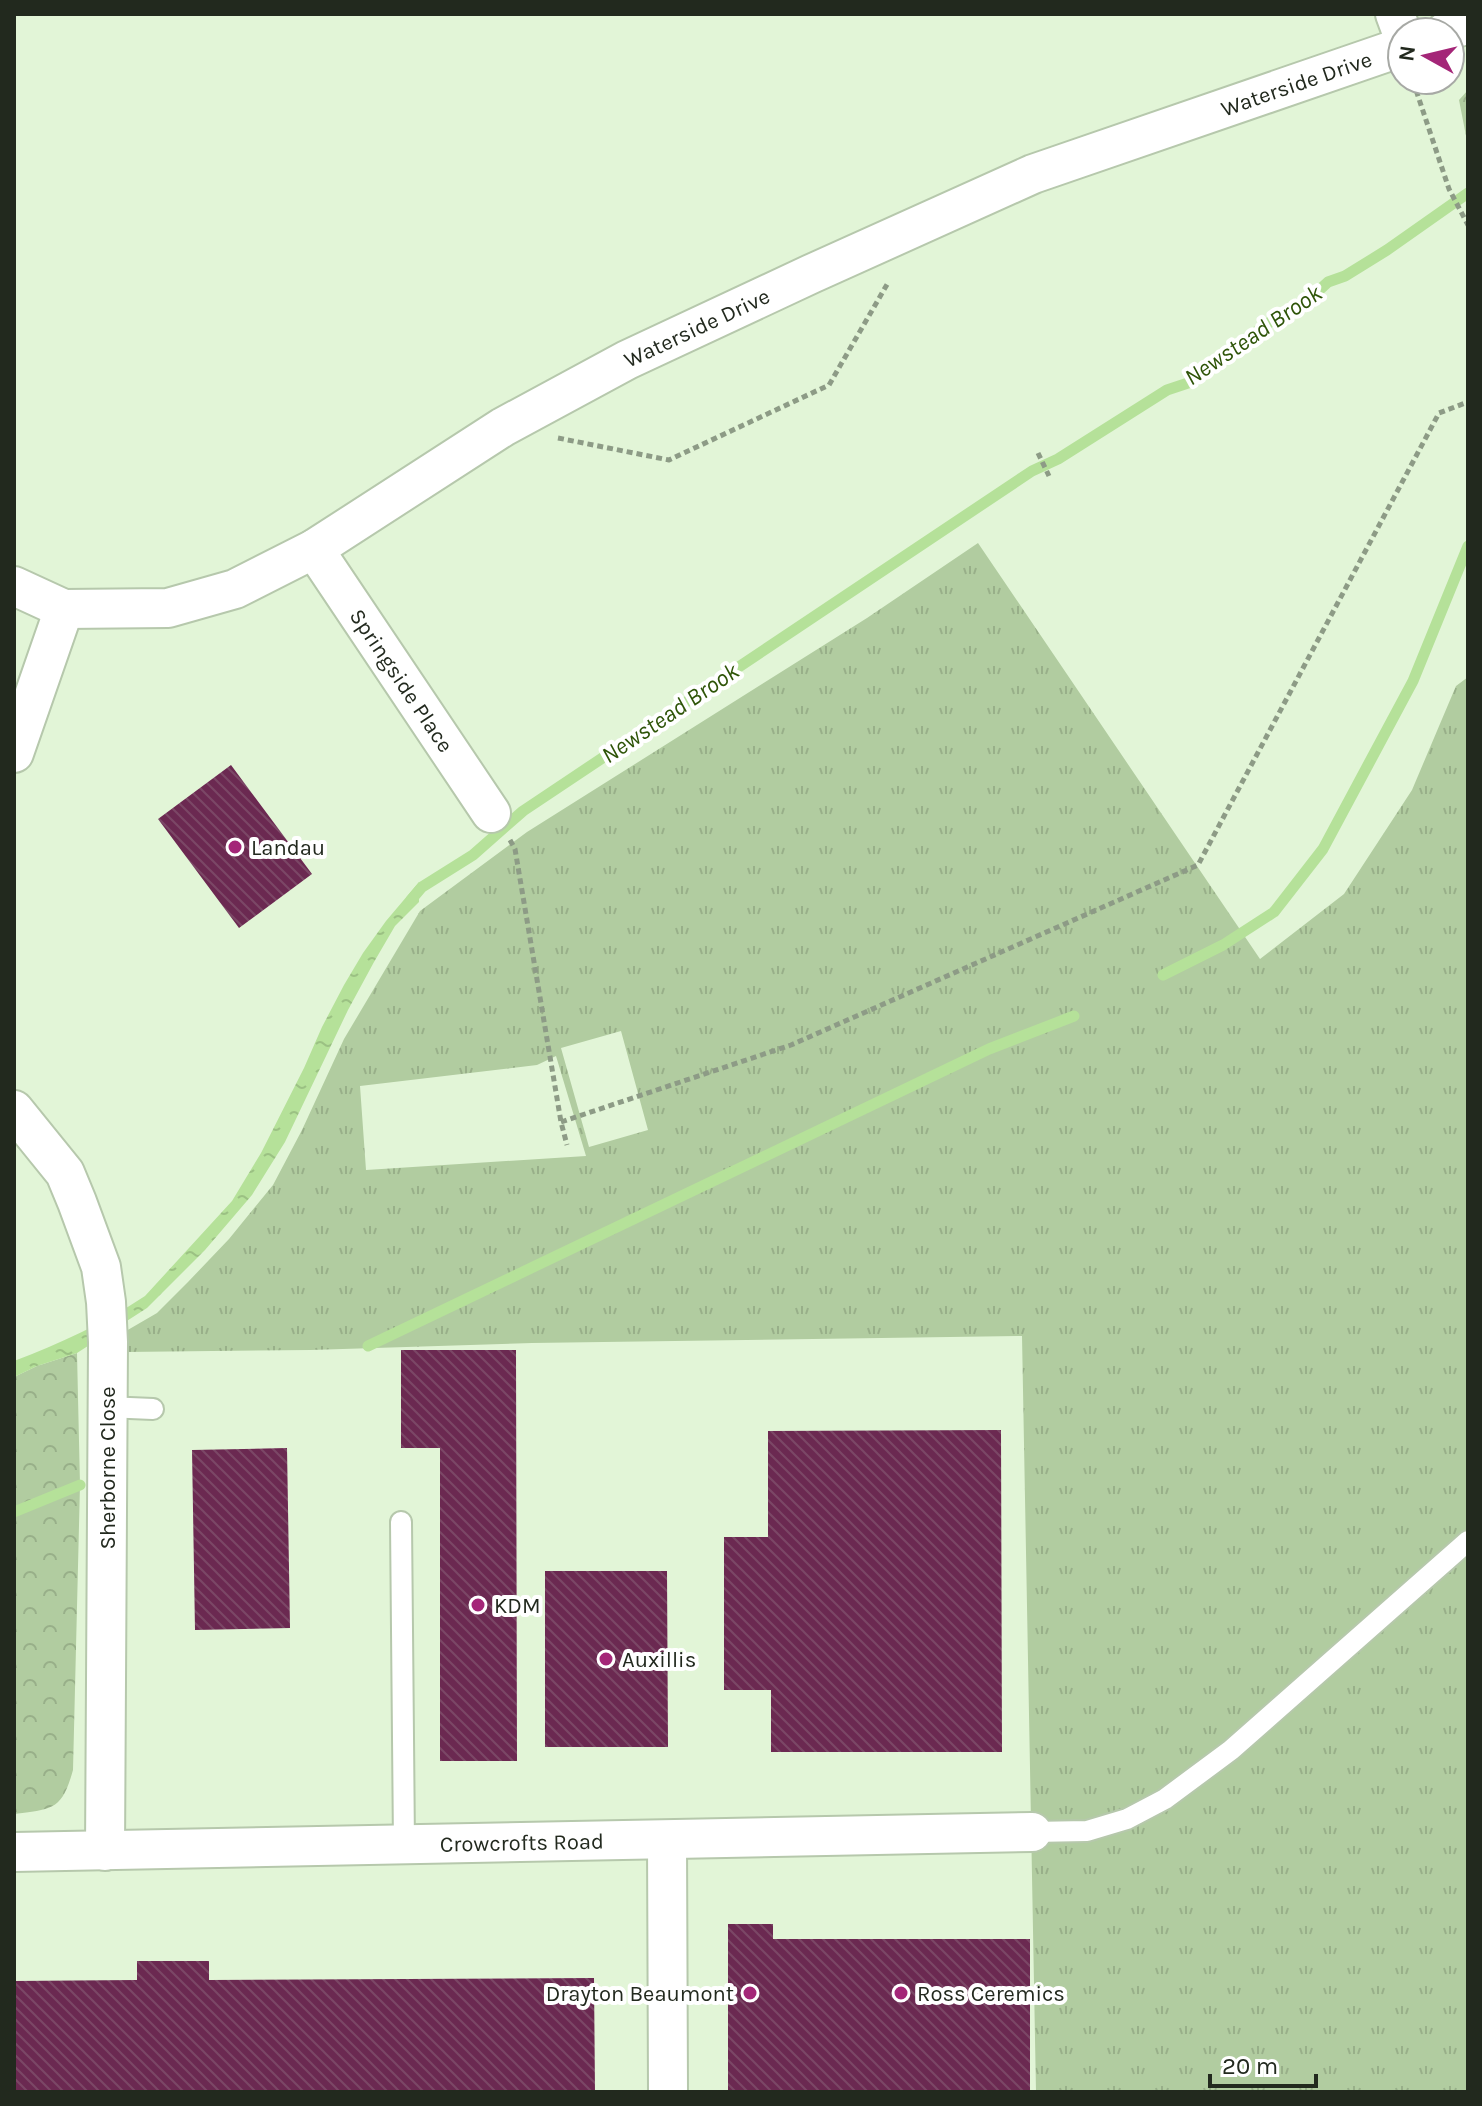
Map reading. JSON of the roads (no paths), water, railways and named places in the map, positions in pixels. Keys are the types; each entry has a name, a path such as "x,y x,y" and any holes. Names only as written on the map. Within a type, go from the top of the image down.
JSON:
{"street":[{"name":"Waterside Drive","path":"14,586 64,609 168,608 235,589 314,549 503,427 627,360 1033,174 1386,53"},
{"name":"Springside Place","path":"314,549 491,813"},
{"path":"14,753 64,609"},
{"name":"Sherborne Close","path":"14,1110 65,1173 101,1267 106,1302 105,1851"},
{"name":"Crowcrofts Road","path":"14,1852 1032,1832"},
{"path":"667,1840 668,2092"}],"lane":[{"path":"106,1407 153,1409"},
{"path":"401,1522 404,1845"},
{"path":"1032,1832 1087,1831 1127,1819 1165,1799 1231,1750 1468,1541"}],"water":[{"path":"419,882 419,902 395,926 374,962 285,1142 252,1195 205,1250 147,1308 77,1353 14,1377 14,1361 81,1332 145,1296 232,1201 261,1153 344,985 386,921"}],"waterway":[{"name":"Newstead Brook","path":"411,900 422,887 473,855 523,811 1032,471 1058,459 1167,390 1188,383 1328,282 1345,276 1387,250 1468,193"},
{"path":"1163,975 1223,945 1274,912 1323,849 1413,681 1468,546"},
{"path":"368,1346 989,1049 1074,1016"},
{"path":"14,1512 80,1485"}],"place":[{"name":"Landau","path":"235,847"},
{"name":"KDM","path":"478,1605"},
{"name":"Auxillis","path":"606,1659"},
{"name":"Drayton Beaumont","path":"750,1993"},
{"name":"Ross Ceremics","path":"901,1993"}]}
